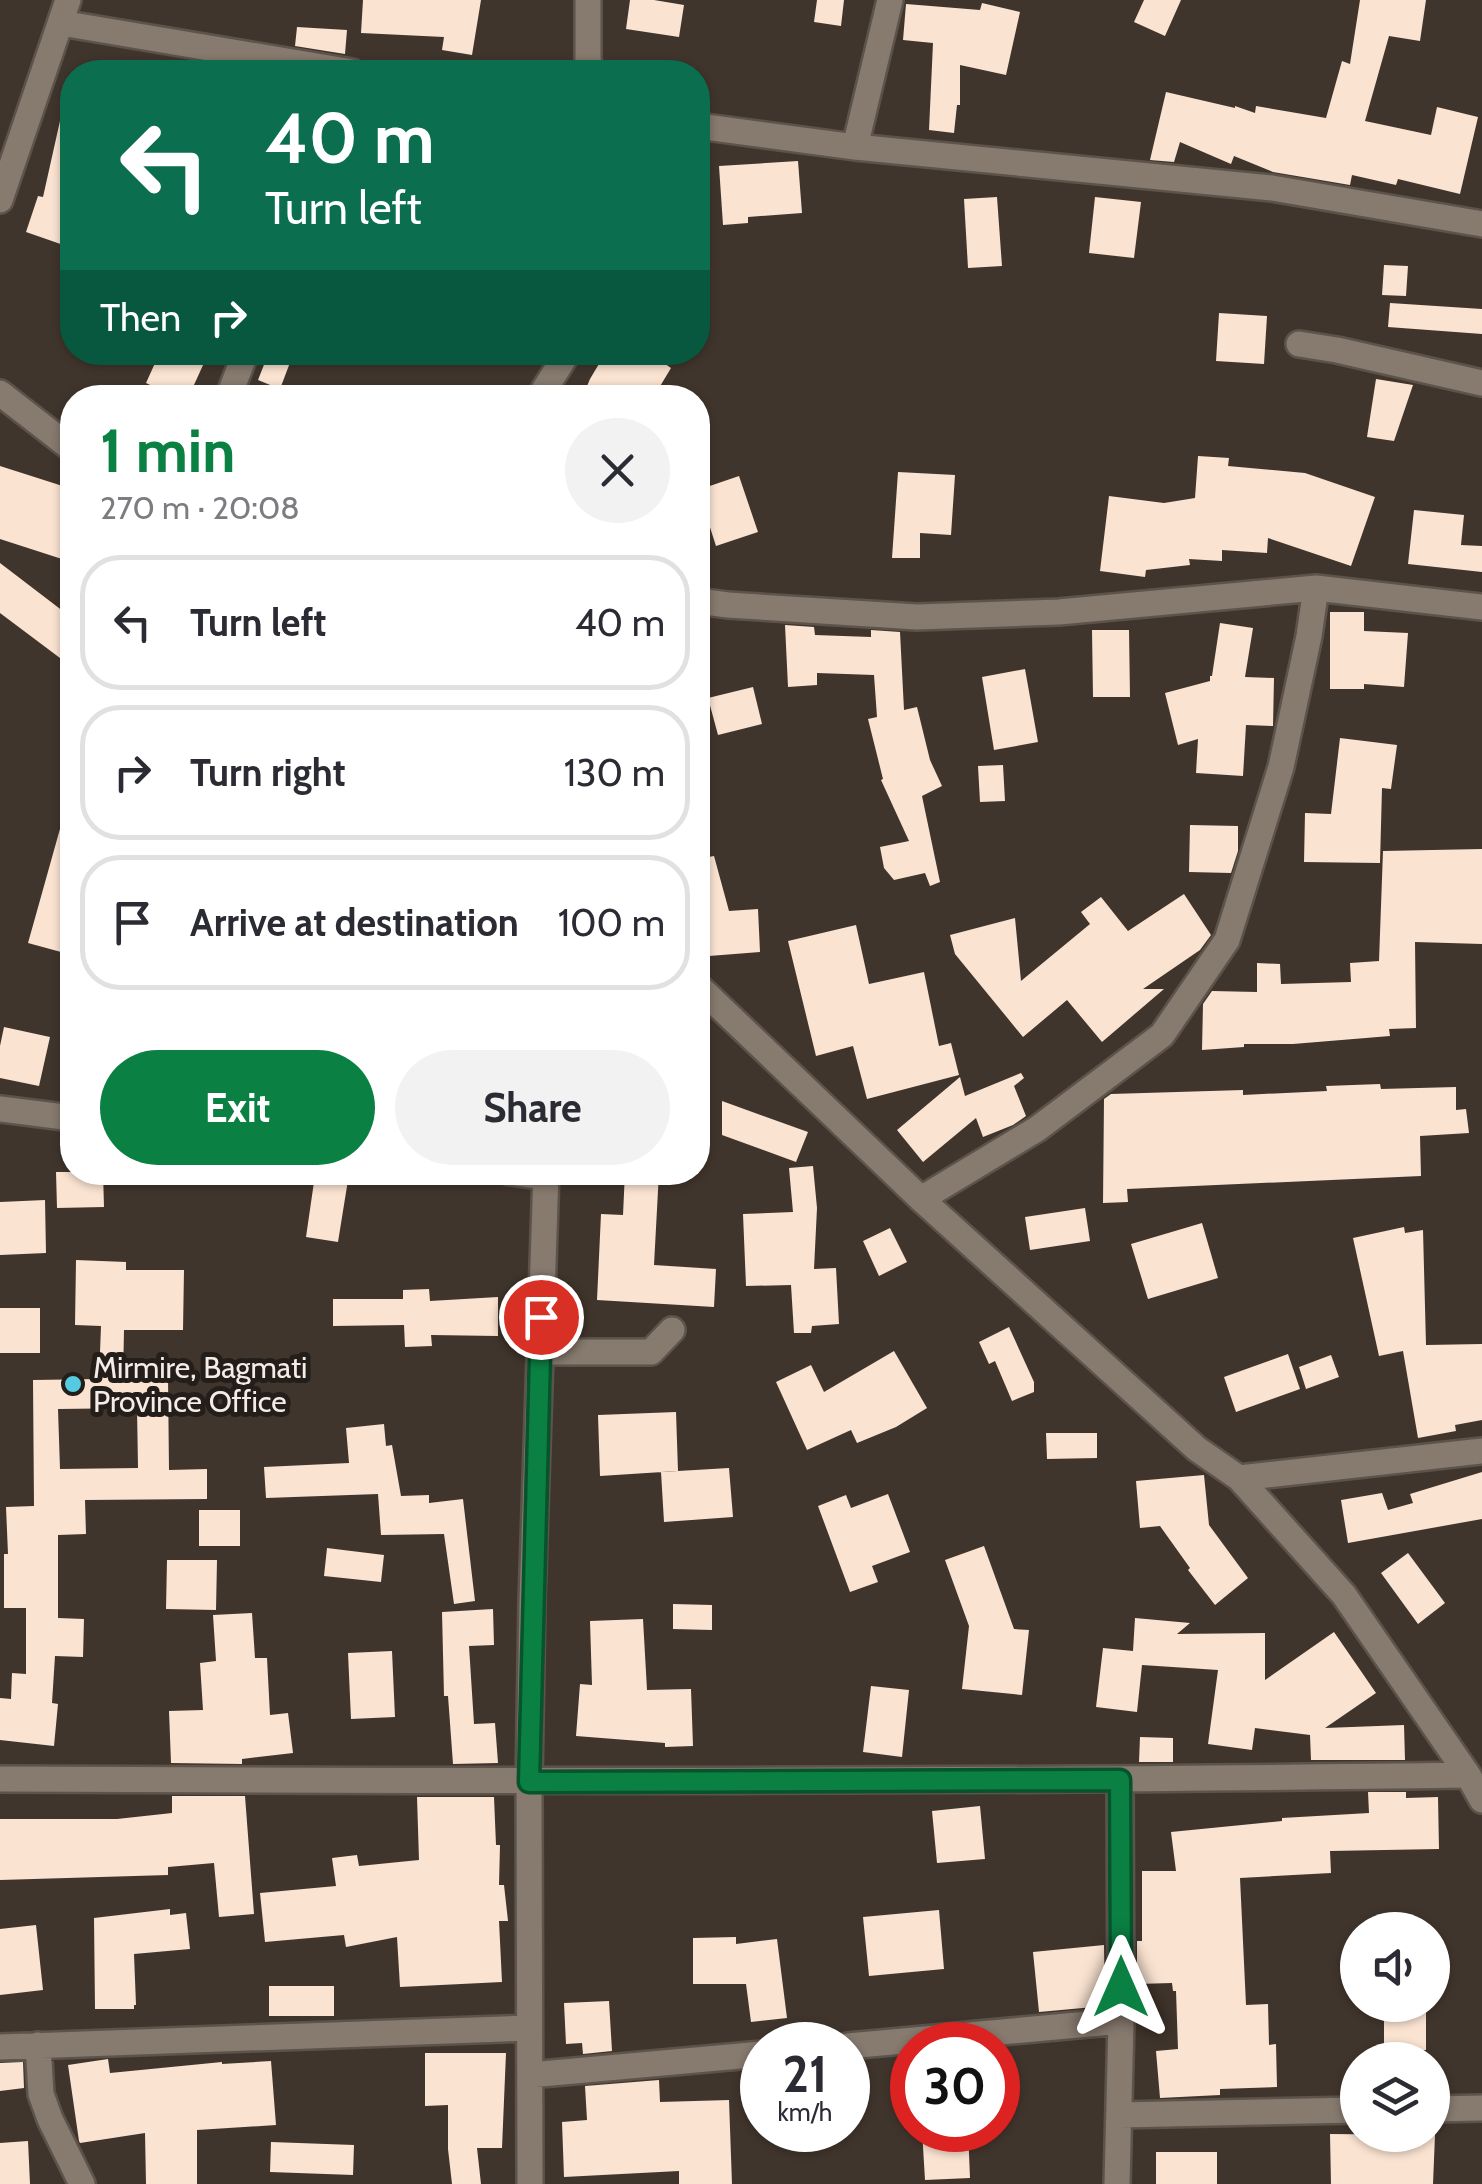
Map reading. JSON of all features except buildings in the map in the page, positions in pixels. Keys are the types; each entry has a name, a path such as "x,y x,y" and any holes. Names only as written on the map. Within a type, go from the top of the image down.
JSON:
{"street":[{"path":"588,0 588,60"},
{"path":"856,147 890,0"},
{"path":"0,200 65,12 295,60"},
{"path":"710,128 856,147 1272,188 1482,224"},
{"path":"1299,344 1482,383"},
{"path":"0,393 60,440"},
{"path":"921,1199 1038,1129 1162,1035 1227,940 1281,767 1316,588"},
{"path":"710,602 917,617 1060,612 1316,588 1482,607"},
{"path":"710,997 921,1199 1197,1449 1239,1478 1344,1595 1482,1800"},
{"path":"0,1109 60,1116"},
{"path":"530,2184 529,1782 546,1185"},
{"path":"540,1352 651,1352 672,1330"},
{"path":"1239,1478 1482,1451"},
{"path":"0,1779 529,1782 1468,1775"},
{"path":"1117,2184 1120,1780"},
{"path":"870,2044 1121,2021"},
{"path":"0,2047 529,2028"},
{"path":"38,2046 41,2094 82,2184"},
{"path":"530,2075 740,2056"},
{"path":"1450,2108 1482,2108"},
{"path":"1120,2115 1340,2110"}],"place":[{"name":"Mirmire, Bagmati Province Office","path":"73,1384"}],"route":[{"path":"541,1317 529,1782 1120,1780 1121,1987"}]}
